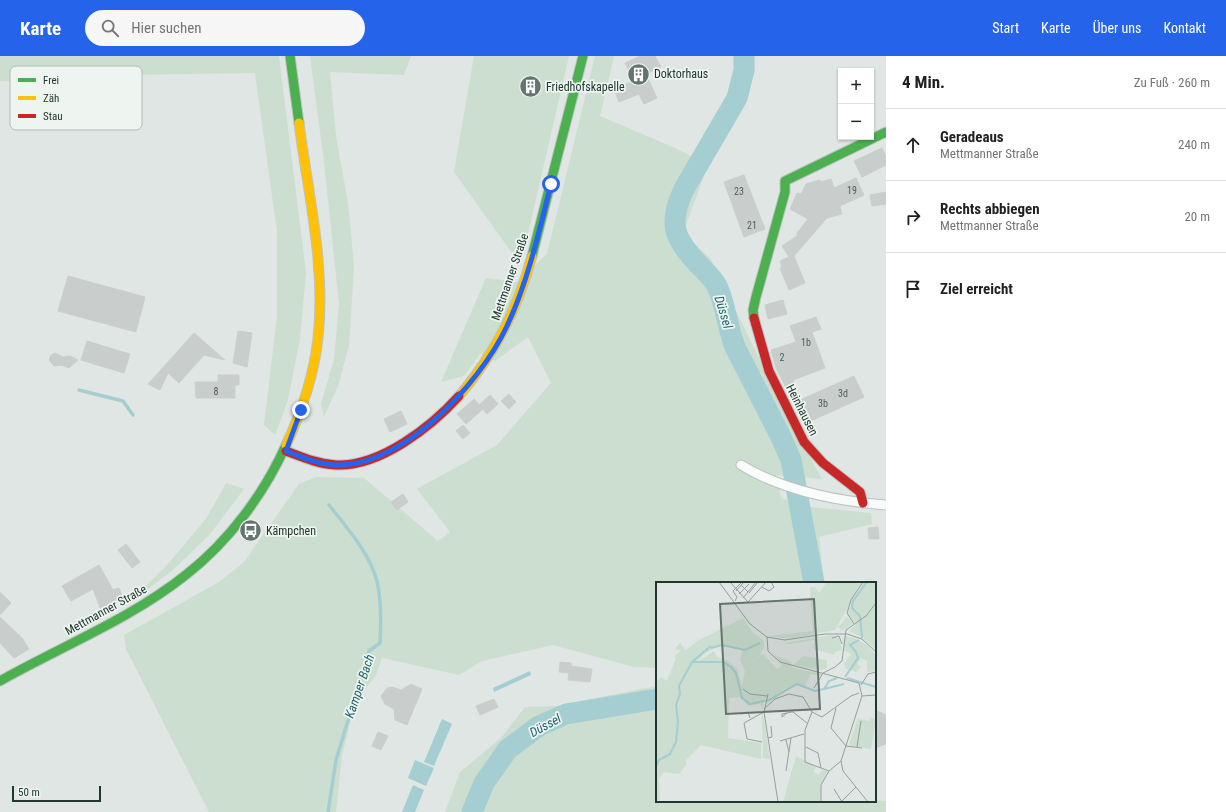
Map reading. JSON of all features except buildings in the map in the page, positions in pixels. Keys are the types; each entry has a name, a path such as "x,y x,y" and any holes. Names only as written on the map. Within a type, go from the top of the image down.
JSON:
{"street":[{"name":"Mettmanner Straße","path":"0,681 139,608 194,568 213,551 240,521 286,451 309,384 318,338 319,306 315,234 290,56"},
{"name":"Mettmanner Straße","path":"286,451 327,464 350,463 374,458 394,450 425,428 450,406 476,378 492,354 507,326 533,256 583,56"},
{"name":"Heinhausen","path":"863,503 860,492 823,463 804,442 769,371 754,323 753,310 785,192 785,181 820,162 846,152 886,132"},
{"path":"741,465 758,475 780,484 807,492 863,503 886,505"}],"green space":[{"path":"0,56 279,56 306,273 300,339 288,400 275,435 264,425 277,316 277,232 255,73 142,75 142,66 10,66 10,81 0,81"},
{"path":"310,56 411,56 404,75 330,72 336,136 348,203 354,266 349,346 338,386 324,417 321,404 334,359 339,304 324,162"},
{"path":"474,56 569,56 524,251 512,253 454,172"},
{"path":"595,56 614,56 600,116 675,148 708,165 683,233 711,259 783,408 822,479 776,475 781,498 810,507 871,513 872,524 819,537 824,582 656,582 656,668 634,667 553,645 482,661 459,675 382,658 376,675 356,701 342,755 336,812 209,812 126,649 124,635 219,582 244,562 299,484 316,477 364,478 438,541 450,532 417,489 497,445 551,383 528,337 495,361 480,354 464,376 441,382 486,278 517,282 547,254"},
{"path":"226,483 244,489 211,533 173,570 128,604 167,565 206,519"},
{"path":"656,686 656,802 876,802 876,800 886,801 886,812 445,812 460,772 501,738 525,707 556,706"}],"water":[{"path":"530,671 531,675 494,692 493,688"},
{"path":"442,719 452,724 434,766 424,762"},
{"path":"415,760 434,768 426,786 408,778"},
{"path":"413,785 424,790 415,812 402,812"}],"waterway":[{"name":"Düssel","path":"744,56 744,70 737,98 684,189 676,211 676,230 683,247 711,277 717,286 735,347 781,437 791,460 814,582"},
{"name":"Kamper Bach","path":"79,390 123,401 133,415"},
{"name":"Kamper Bach","path":"328,812 336,760 369,651 380,643 381,620 377,581 369,560 357,541 329,505"},
{"name":"Düssel","path":"472,812 484,783 508,749 539,726 566,714 656,699"}],"traffic: fast":[{"path":"290,56 299,123"},
{"path":"532,256 583,56"},
{"path":"754,318 753,310 785,192 785,181 886,132"},
{"path":"0,681 143,605 187,574 217,547 244,516 267,481 286,445"}],"traffic: slow":[{"path":"286,445 302,406 314,366 320,311 320,284 315,230 299,123"},
{"path":"459,396 483,364 503,330 520,294 532,256"}],"traffic: jam":[{"path":"754,318 769,371 804,442 823,463 860,492 863,503"},
{"path":"286,451 310,460 336,465 353,464 370,459 404,443 434,420 459,396"}],"place":[{"name":"Doktorhaus","path":"638,74"},
{"name":"Friedhofskapelle","path":"531,87"},
{"name":"Kämpchen","path":"250,531"}],"route":[{"path":"301,410 286,451 304,458 327,464 350,463 374,458 394,450 425,428 450,406 476,378 492,354 507,326 533,256 551,184"}]}
